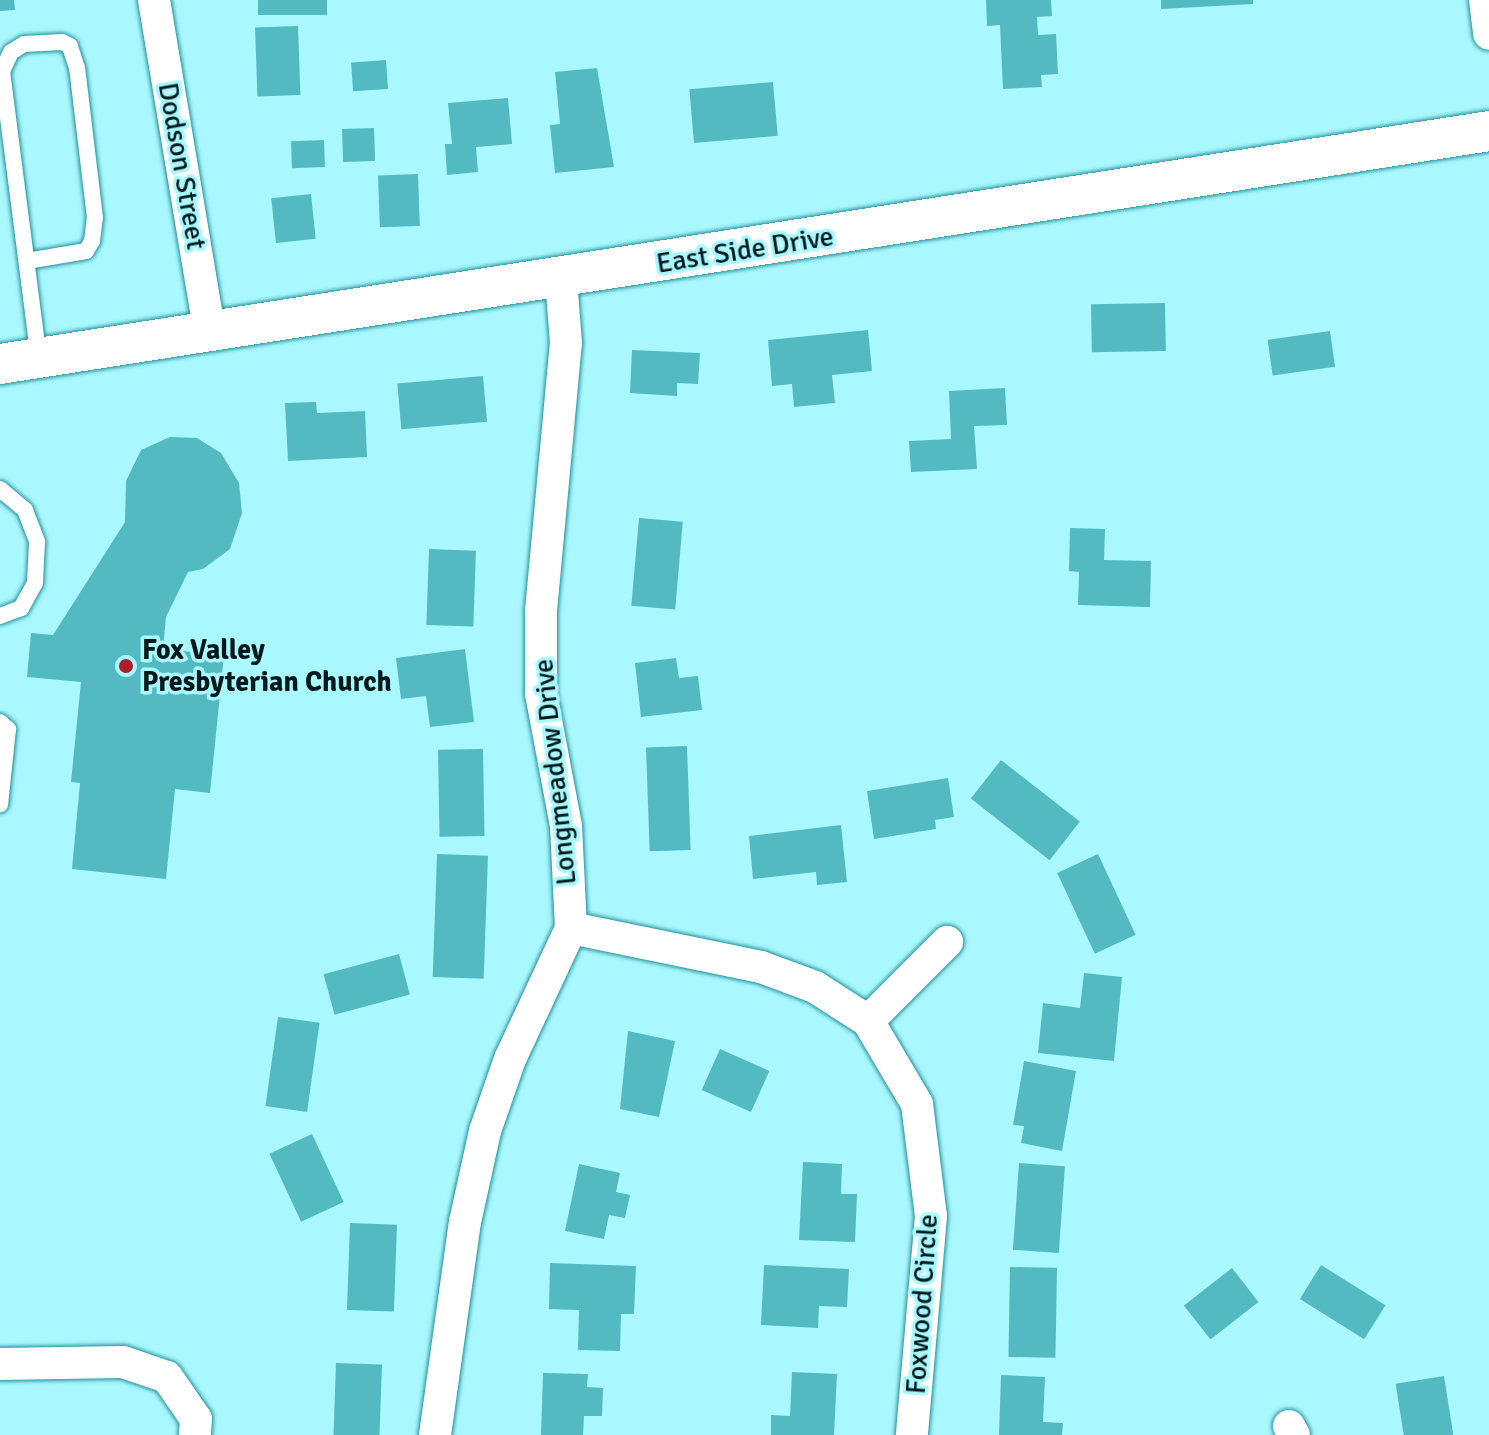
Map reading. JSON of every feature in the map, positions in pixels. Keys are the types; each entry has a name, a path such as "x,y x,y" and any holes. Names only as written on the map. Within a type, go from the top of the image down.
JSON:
{"street":[{"name":"Dodson Street","path":"154,0 210,333"},
{"path":"1485,0 1489,34"},
{"name":"East Side Drive","path":"0,364 561,280 1489,131"},
{"name":"Longmeadow Drive","path":"435,1435 465,1222 485,1131 510,1059 571,928 566,826 541,694 541,611 566,343 561,280"},
{"name":"Foxwood Circle","path":"571,928 761,967 815,987 868,1021 917,1104 931,1216 912,1435"},
{"path":"868,1021 947,942"},
{"path":"0,1364 123,1362 167,1377 196,1419 195,1435"}],"lane":[{"path":"27,261 86,251 95,218 70,46 44,42 24,44 5,52 2,71 39,358"},
{"path":"0,489 25,510 37,542 35,583 21,608 0,616"},
{"path":"0,722 8,729 0,805"}],"building":[{"path":"0,0 14,0 15,10 0,11"},
{"path":"258,0 327,0 327,15 258,15"},
{"path":"986,0 1051,0 1052,16 1037,17 1038,35 1056,34 1058,74 1041,75 1042,87 1003,89 1000,25 987,26"},
{"path":"1161,0 1253,0 1253,4 1161,9"},
{"path":"298,26 300,95 257,96 255,28"},
{"path":"386,60 388,89 353,91 351,62"},
{"path":"597,68 614,167 555,173 550,125 560,124 555,72"},
{"path":"773,82 778,136 694,143 689,89"},
{"path":"508,98 512,144 476,147 478,172 447,175 445,144 452,144 448,103"},
{"path":"374,128 375,161 343,162 342,129"},
{"path":"324,140 325,167 292,168 291,141"},
{"path":"418,174 420,226 380,227 378,175"},
{"path":"311,194 316,239 276,243 271,198"},
{"path":"1165,303 1166,351 1092,352 1091,304"},
{"path":"868,330 872,371 832,375 835,403 794,407 792,384 772,386 768,340"},
{"path":"1330,331 1335,367 1273,375 1268,340"},
{"path":"632,350 700,353 698,384 677,383 677,396 630,393"},
{"path":"483,376 487,422 401,429 397,383"},
{"path":"1005,388 1007,425 974,426 977,469 911,472 909,441 951,439 949,391"},
{"path":"316,402 317,413 365,411 367,457 288,461 285,403"},
{"name":"Fox Valley Presbyterian Church","path":"170,437 197,438 221,453 239,483 242,513 230,549 203,569 188,572 166,617 163,649 224,655 210,793 175,789 166,879 72,869 80,783 71,782 81,682 27,677 31,633 53,635 125,522 126,481 141,450"},
{"path":"639,518 683,522 675,609 631,606"},
{"path":"1070,528 1105,529 1104,560 1151,561 1150,607 1078,605 1079,572 1069,571"},
{"path":"429,549 476,551 473,627 426,625"},
{"path":"465,649 474,722 430,727 426,696 401,699 396,658"},
{"path":"676,658 679,678 698,676 702,710 641,717 635,663"},
{"path":"687,746 691,850 650,851 646,747"},
{"path":"483,749 485,836 440,837 438,750"},
{"path":"1001,760 1080,822 1050,860 971,799"},
{"path":"948,778 954,817 935,820 936,829 874,839 867,791"},
{"path":"841,825 847,882 817,885 816,872 753,879 749,836"},
{"path":"437,854 488,856 484,979 433,977"},
{"path":"1098,854 1136,935 1095,954 1057,873"},
{"path":"399,954 410,995 335,1015 324,974"},
{"path":"1084,973 1122,977 1114,1061 1038,1053 1043,1003 1080,1008"},
{"path":"278,1017 320,1023 307,1112 265,1106"},
{"path":"628,1031 675,1041 659,1117 620,1109"},
{"path":"720,1049 769,1071 751,1112 702,1090"},
{"path":"1024,1061 1076,1071 1062,1151 1021,1143 1024,1126 1013,1125"},
{"path":"312,1134 344,1202 301,1222 269,1154"},
{"path":"803,1162 842,1164 841,1194 857,1194 855,1242 799,1240"},
{"path":"1019,1163 1065,1166 1059,1253 1013,1250"},
{"path":"579,1164 620,1173 616,1192 630,1195 625,1218 609,1215 604,1239 565,1231"},
{"path":"350,1223 397,1225 394,1312 347,1310"},
{"path":"550,1263 636,1266 634,1314 621,1314 620,1351 578,1350 579,1310 549,1309"},
{"path":"764,1265 849,1269 847,1307 819,1306 818,1328 761,1325"},
{"path":"1321,1265 1385,1305 1364,1339 1300,1299"},
{"path":"1010,1267 1057,1268 1055,1358 1008,1357"},
{"path":"1232,1268 1258,1302 1210,1339 1184,1306"},
{"path":"336,1363 382,1365 380,1435 333,1435"},
{"path":"792,1372 837,1374 834,1435 771,1435 771,1415 790,1416"},
{"path":"543,1373 588,1374 587,1387 603,1388 602,1416 584,1416 583,1435 541,1435"},
{"path":"1001,1375 1045,1377 1043,1422 1063,1423 1062,1435 999,1435"},
{"path":"1444,1376 1453,1435 1404,1435 1396,1384"}],"place":[{"name":"Fox Valley Presbyterian Church","path":"126,666"}]}
